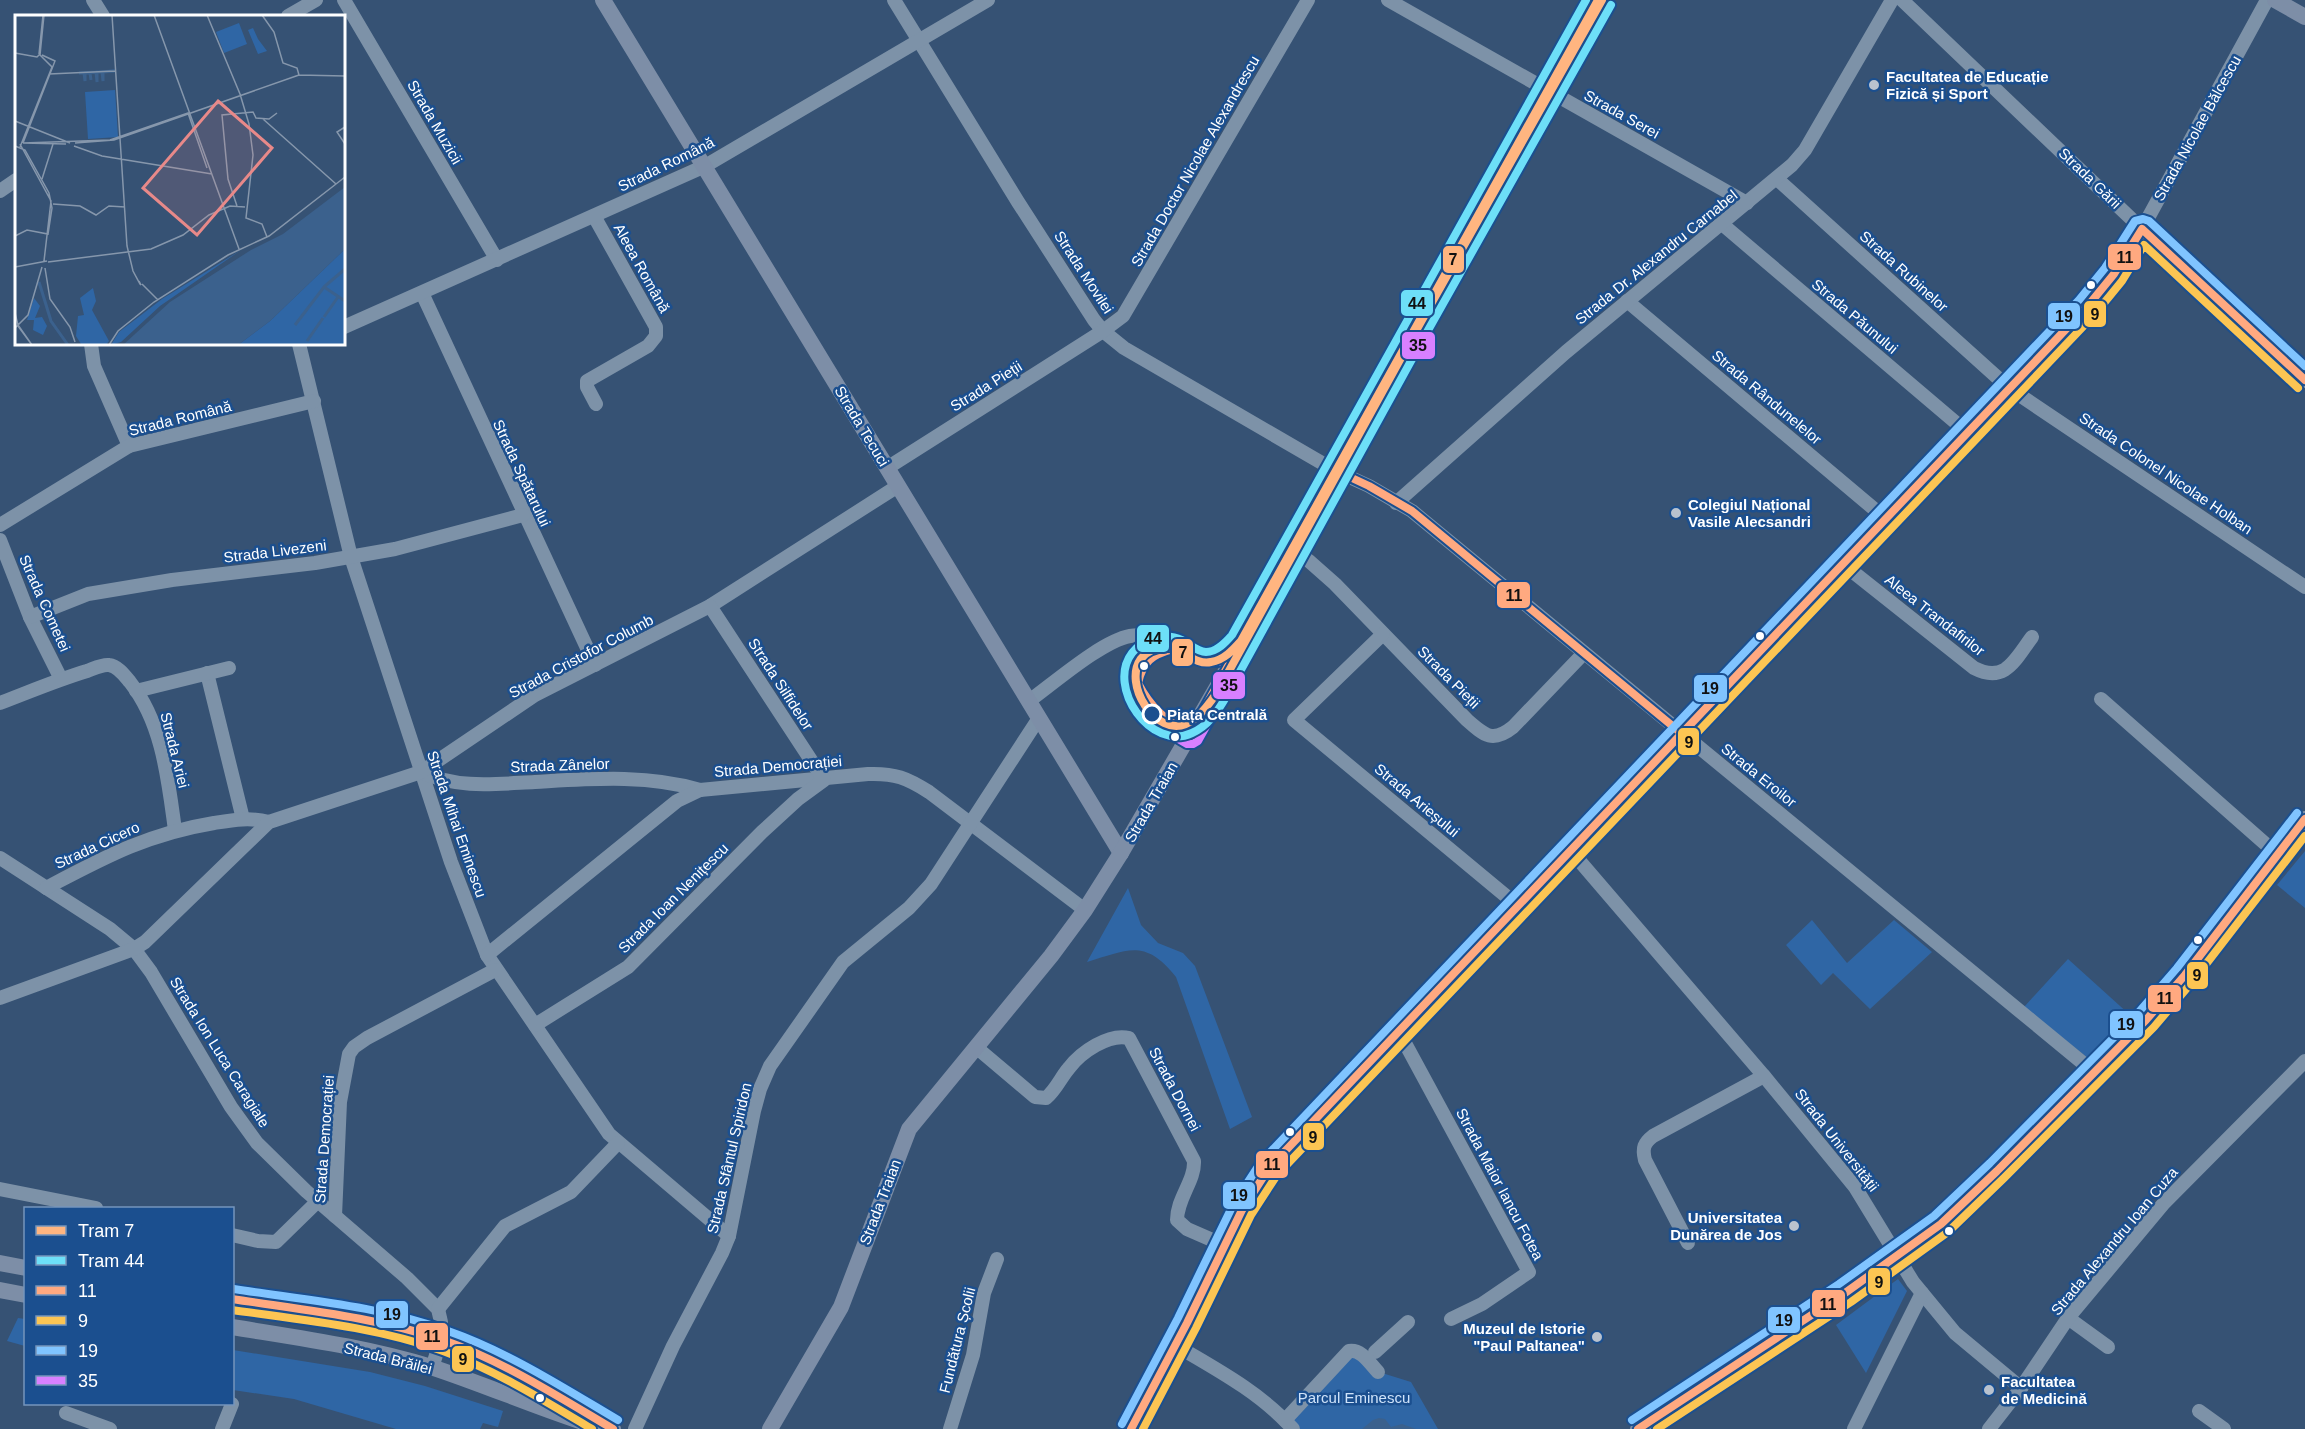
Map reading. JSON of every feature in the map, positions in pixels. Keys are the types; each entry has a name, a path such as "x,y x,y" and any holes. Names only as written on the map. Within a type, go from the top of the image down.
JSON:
{"main road":[{"name":"Strada Tecuci","path":"603,0 1121,853"},
{"name":"Strada Traian","path":"770,1429 841,1307 909,1129 977,1048 1085,910 1121,853 1293,550 1599,0"},
{"path":"2275,0 2305,17"},
{"name":"Strada Gării","path":"2142,229 2305,380"},
{"name":"Strada Nicolae Bălcescu","path":"1131,1429 1226,1246 1242,1210 1269,1168 2099,293 2123,261 2142,229"},
{"path":"1644,1428 1899,1256 1941,1224 2095,1073 2157,1008 2305,819"},
{"path":"0,1263 24,1268"},
{"path":"1,1294 24,1295"},
{"name":"Strada Brăilei","path":"234,1299 346,1316 441,1339 562,1398 613,1429"},
{"name":"Strada Brăilei","path":"234,1327 356,1349 432,1368 560,1415 606,1429"}],"street":[{"path":"93,0 102,15"},
{"path":"290,15 316,0"},
{"name":"Strada Muzicii","path":"344,0 497,260"},
{"name":"Strada Movilei","path":"894,0 1023,209 1103,331 1124,348 1336,471"},
{"name":"Strada Română","path":"345,327 705,166 988,0"},
{"name":"Strada Doctor Nicolae Alexandrescu","path":"1103,331 1128,310 1308,0"},
{"name":"Strada Serei","path":"1388,0 1747,203"},
{"name":"Strada Dr. Alexandru Carnabel","path":"1396,503 1566,352 1777,179 1806,150 1892,0"},
{"name":"Strada Gării","path":"1902,0 2142,229"},
{"name":"Strada Nicolae Bălcescu","path":"2142,229 2267,0"},
{"name":"Strada Rubinelor","path":"1777,179 2009,388"},
{"path":"0,190 15,181"},
{"name":"Aleea Română","path":"594,216 656,327 656,336 648,346 587,381 586,384 596,404"},
{"name":"Strada Păunului","path":"1722,224 1968,433"},
{"name":"Strada Spătarului","path":"422,293 523,515 595,665"},
{"name":"Strada Rândunelelor","path":"1627,301 1886,519"},
{"name":"Strada Pieții","path":"887,468 1103,331"},
{"path":"91,345 94,366 129,446"},
{"name":"Strada Mihai Eminescu","path":"302,345 351,557 451,862 487,955 602,1125 618,1143 729,1236"},
{"name":"Strada Colonel Nicolae Holban","path":"2009,388 2305,587"},
{"name":"Strada Română","path":"0,525 129,446 314,400"},
{"name":"Strada Eroilor","path":"1336,471 1369,486 1412,511 2095,1073"},
{"name":"Strada Cristofor Columb","path":"0,998 134,949 145,942 269,822 421,772 535,695 710,606 898,486"},
{"name":"Strada Livezeni","path":"30,616 88,594 172,580 351,557 395,549 523,515"},
{"name":"Strada Cometei","path":"0,540 30,616 61,679"},
{"name":"Strada Pieții","path":"1293,550 1335,584 1467,720 1483,732 1496,737 1513,727 1584,653"},
{"name":"Aleea Trandafirilor","path":"1843,564 1974,668 1986,674 1995,675 2006,670 2032,637"},
{"name":"Strada Silfidelor","path":"710,606 824,780"},
{"name":"Strada Arieșului","path":"1383,634 1294,720 1518,906"},
{"path":"1029,702 1103,648 1130,636 1154,638 1173,649"},
{"name":"Strada Ariei","path":"0,703 61,679 109,665 123,673 136,691 154,725 168,780 175,831"},
{"path":"136,691 229,668"},
{"path":"207,673 243,819"},
{"path":"2101,699 2278,855"},
{"name":"Strada Sfântul Spiridon","path":"635,1429 649,1394 729,1236 754,1111 770,1066 843,962 921,897 1039,718"},
{"name":"Strada Zânelor","path":"421,772 439,780 485,785 588,779 635,780 678,783 700,790"},
{"name":"Strada Democrației","path":"487,955 677,801 700,790 888,773 916,784 971,822 1030,870 1085,910"},
{"name":"Strada Ioan Nenițescu","path":"535,1025 628,967 762,832 798,799 824,780"},
{"name":"Strada Cicero","path":"46,888 116,851 175,831 243,819 269,822"},
{"name":"Strada Universității","path":"1571,851 1764,1076 1855,1187 1922,1293 1955,1334 2021,1388"},
{"name":"Strada Ion Luca Caragiale","path":"0,858 110,929 134,949 151,972 243,1125 270,1156 334,1216 407,1278 438,1310"},
{"name":"Strada Democrației","path":"334,1216 340,1102 349,1053 367,1038 495,970"},
{"name":"Strada Maior Iancu Fotea","path":"1399,1032 1529,1272 1482,1304 1451,1319"},
{"name":"Strada Dornei","path":"977,1048 1035,1096 1046,1098 1069,1067 1092,1048 1107,1040 1122,1036 1129,1038 1194,1161 1194,1169 1178,1207 1177,1220 1187,1229 1226,1246"},
{"name":"Strada Alexandru Ioan Cuza","path":"1989,1429 2021,1388 2068,1318 2164,1203 2305,1060"},
{"path":"1688,1243 1645,1160 1643,1152 1645,1143 1653,1136 1764,1076"},
{"path":"432,1368 441,1339 438,1310 505,1226 571,1192 618,1143"},
{"path":"0,1190 86,1207"},
{"path":"234,1235 276,1242 318,1201"},
{"name":"Fundătura Școlii","path":"950,1429 973,1355 984,1293 997,1259"},
{"path":"1854,1429 1922,1293"},
{"path":"2068,1318 2108,1347"},
{"path":"1375,1352 1408,1322"},
{"path":"1174,1345 1246,1389 1289,1425 1350,1351 1355,1350 1361,1353 1378,1372"},
{"path":"222,1429 232,1405"},
{"path":"2199,1411 2224,1429"},
{"path":"66,1413 110,1429"}],"green space":[{"path":"2305,851 2305,908 2277,885"},
{"path":"1128,888 1141,925 1158,943 1183,953 1195,966 1252,1117 1230,1129 1176,977 1155,957 1135,950 1087,962"},
{"path":"1812,920 1847,963 1894,920 1932,952 1870,1009 1833,973 1821,985 1786,945"},
{"path":"2068,959 2130,1015 2089,1059 2024,1007"},
{"path":"1898,1279 1907,1291 1866,1373 1836,1325"},
{"path":"18,1318 24,1319 24,1346 7,1341"},
{"path":"234,1350 370,1372 425,1386 503,1411 498,1427 483,1423 480,1429 396,1429 294,1399 234,1390"},
{"name":"Parcul Eminescu","path":"1350,1353 1382,1373 1411,1382 1438,1429 1297,1429 1289,1420"}],"shaded area":[{"path":"1379,1418 1385,1419 1391,1427 1402,1424 1416,1429 1362,1429"}],"tram line":[{"name":"44","path":"1586,0 1232,635 1221,646 1210,652 1200,651 1182,640 1162,637 1149,640 1132,653 1125,667 1125,683 1129,698 1137,713 1148,725 1162,733 1177,736 1198,730 1216,713 1611,5"},
{"name":"7","path":"1598,0 1241,641 1224,657 1211,662 1199,661 1170,647 1150,651 1141,659 1136,669 1139,694 1145,706 1164,723 1173,726 1188,723 1202,712 1218,691 1413,336 1602,0"}],"transit line":[{"name":"35","path":"1218,662 1206,660 1176,639 1155,643 1141,651 1133,664 1128,685 1140,708 1158,727 1187,744 1198,741 1557,97"},
{"name":"19","path":"1122,1424 1178,1318 1233,1205 1261,1162 2079,300 2105,268 2135,221 2143,219 2149,221 2305,366"},
{"name":"11","path":"1131,1429 1187,1323 1242,1210 1269,1168 2087,307 2114,274 2142,229 2305,380"},
{"name":"9","path":"1143,1429 1196,1328 1251,1215 1277,1175 2095,314 2122,281 2144,245 2298,388"},
{"name":"11","path":"1337,471 1369,486 1412,511 1681,733"},
{"name":"11","path":"1190,734 1337,471"},
{"name":"11","path":"1173,649 1150,660 1143,669 1138,683 1148,700 1160,713 1190,734"},
{"name":"19","path":"1632,1420 1839,1284 1934,1216 1990,1163 2138,1013 2177,968 2297,813"},
{"name":"11","path":"1638,1429 1845,1293 1941,1224 1997,1171 2146,1020 2185,975 2305,819"},
{"name":"9","path":"1657,1429 1851,1302 1948,1232 2154,1027 2193,981 2305,836"},
{"name":"19","path":"234,1289 369,1310 422,1322 492,1349 618,1420"},
{"name":"11","path":"234,1299 391,1325 443,1340 509,1369 613,1429"},
{"name":"9","path":"234,1310 366,1330 443,1351 501,1377 592,1429"}],"place":[{"name":"Facultatea de Educație Fizică și Sport","path":"1874,85"},
{"name":"Colegiul Național Vasile Alecsandri","path":"1676,513"},
{"name":"Piața Centrală","path":"1152,714"},
{"name":"Universitatea Dunărea de Jos","path":"1794,1226"},
{"name":"Muzeul de Istorie \"Paul Paltanea\"","path":"1597,1337"},
{"name":"Facultatea de Medicină","path":"1989,1390"}]}
